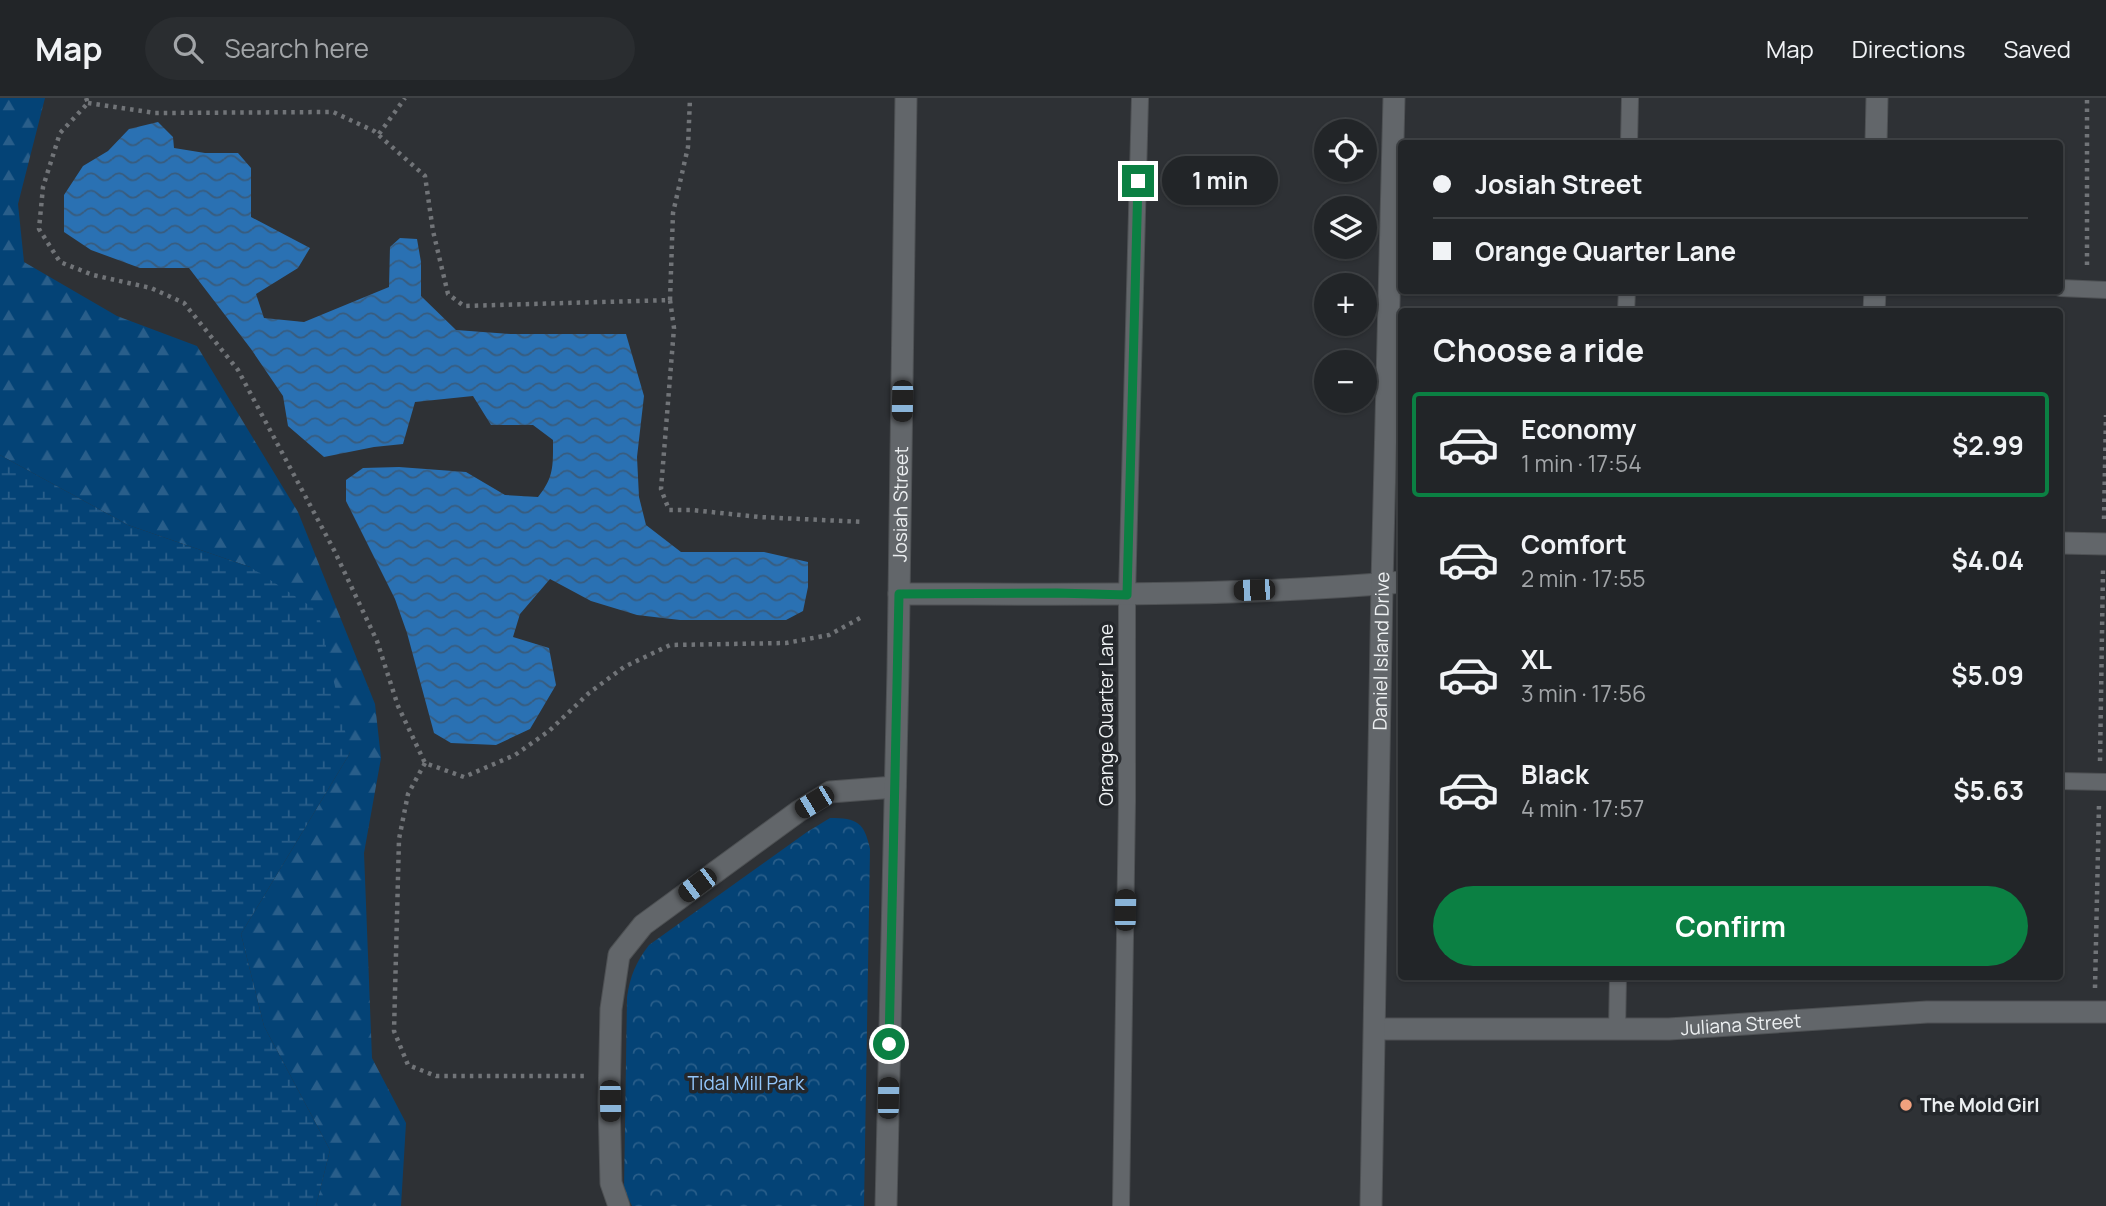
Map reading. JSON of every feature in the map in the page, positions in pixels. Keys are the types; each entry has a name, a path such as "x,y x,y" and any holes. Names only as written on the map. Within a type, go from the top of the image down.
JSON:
{"street":[{"name":"Josiah Street","path":"886,1206 906,98"},
{"name":"Daniel Island Drive","path":"1371,1206 1392,583 1394,98"},
{"path":"1876,140 1877,98"},
{"path":"2063,543 2105,544"},
{"path":"899,594 1127,595 1392,583"},
{"path":"619,1206 611,1184 610,1076 611,1009 619,955 643,925 799,811 830,792 895,786"},
{"name":"Juliana Street","path":"1375,1029 1618,1031 1927,1012 2100,1012"}],"lane":[{"name":"Orange Quarter Lane","path":"1121,1206 1127,595 1140,98"},
{"path":"1629,140 1630,98"},
{"path":"2063,288 2102,290"},
{"path":"2063,781 2103,782"},
{"path":"1618,980 1618,1031"}],"path":[{"path":"379,134 405,98"},
{"path":"690,98 688,147 673,213 670,300 674,328 661,489 668,510 864,522"},
{"path":"2087,98 2087,273 2102,290"},
{"path":"670,300 464,306 448,294 433,231 425,176 379,134 334,112 155,113 87,100 60,133 43,187 39,229 60,262 93,275 151,288 184,303 237,370 334,550 377,641 398,706 425,763 464,777 515,755 550,730 589,693 624,667 670,645 786,643 829,635 862,617"},
{"path":"2100,1012 2106,415"},
{"path":"425,763 408,794 399,839 394,1031 408,1065 436,1076 610,1076"}],"green space":[{"path":"0,98 45,98 18,204 24,262 117,316 197,346 298,512 375,704 381,758 364,853 372,1058 406,1123 401,1206 316,1206 330,1150 264,1026 241,934 350,753 250,567 128,525 0,455"},
{"path":"0,455 128,525 250,567 318,611 350,753 241,934 264,1026 330,1150 316,1206 0,1206"},
{"name":"Tidal Mill Park","path":"830,818 858,823 865,833 870,849 864,1206 632,1206 624,1190 627,997 637,963 649,945"}],"water":[{"path":"158,122 173,137 174,148 205,153 238,153 251,168 251,217 310,248 298,268 256,294 264,318 304,322 389,287 390,247 400,238 417,239 421,262 421,296 456,330 510,334 626,334 644,396 637,457 639,497 646,525 681,552 764,552 808,562 808,587 803,611 786,620 680,620 637,615 591,601 550,579 520,614 513,637 549,648 556,685 530,729 496,745 451,743 434,733 407,633 395,599 346,501 346,480 363,468 399,467 466,472 505,495 538,497 552,471 553,440 533,425 491,425 473,396 415,402 403,444 324,457 288,426 283,396 189,268 140,268 91,250 64,232 64,195 83,166 108,151 129,129"}],"place":[{"name":"The Mold Girl","path":"1906,1105"}],"route":[{"path":"889,1044 899,594 1127,595 1138,181"}]}
